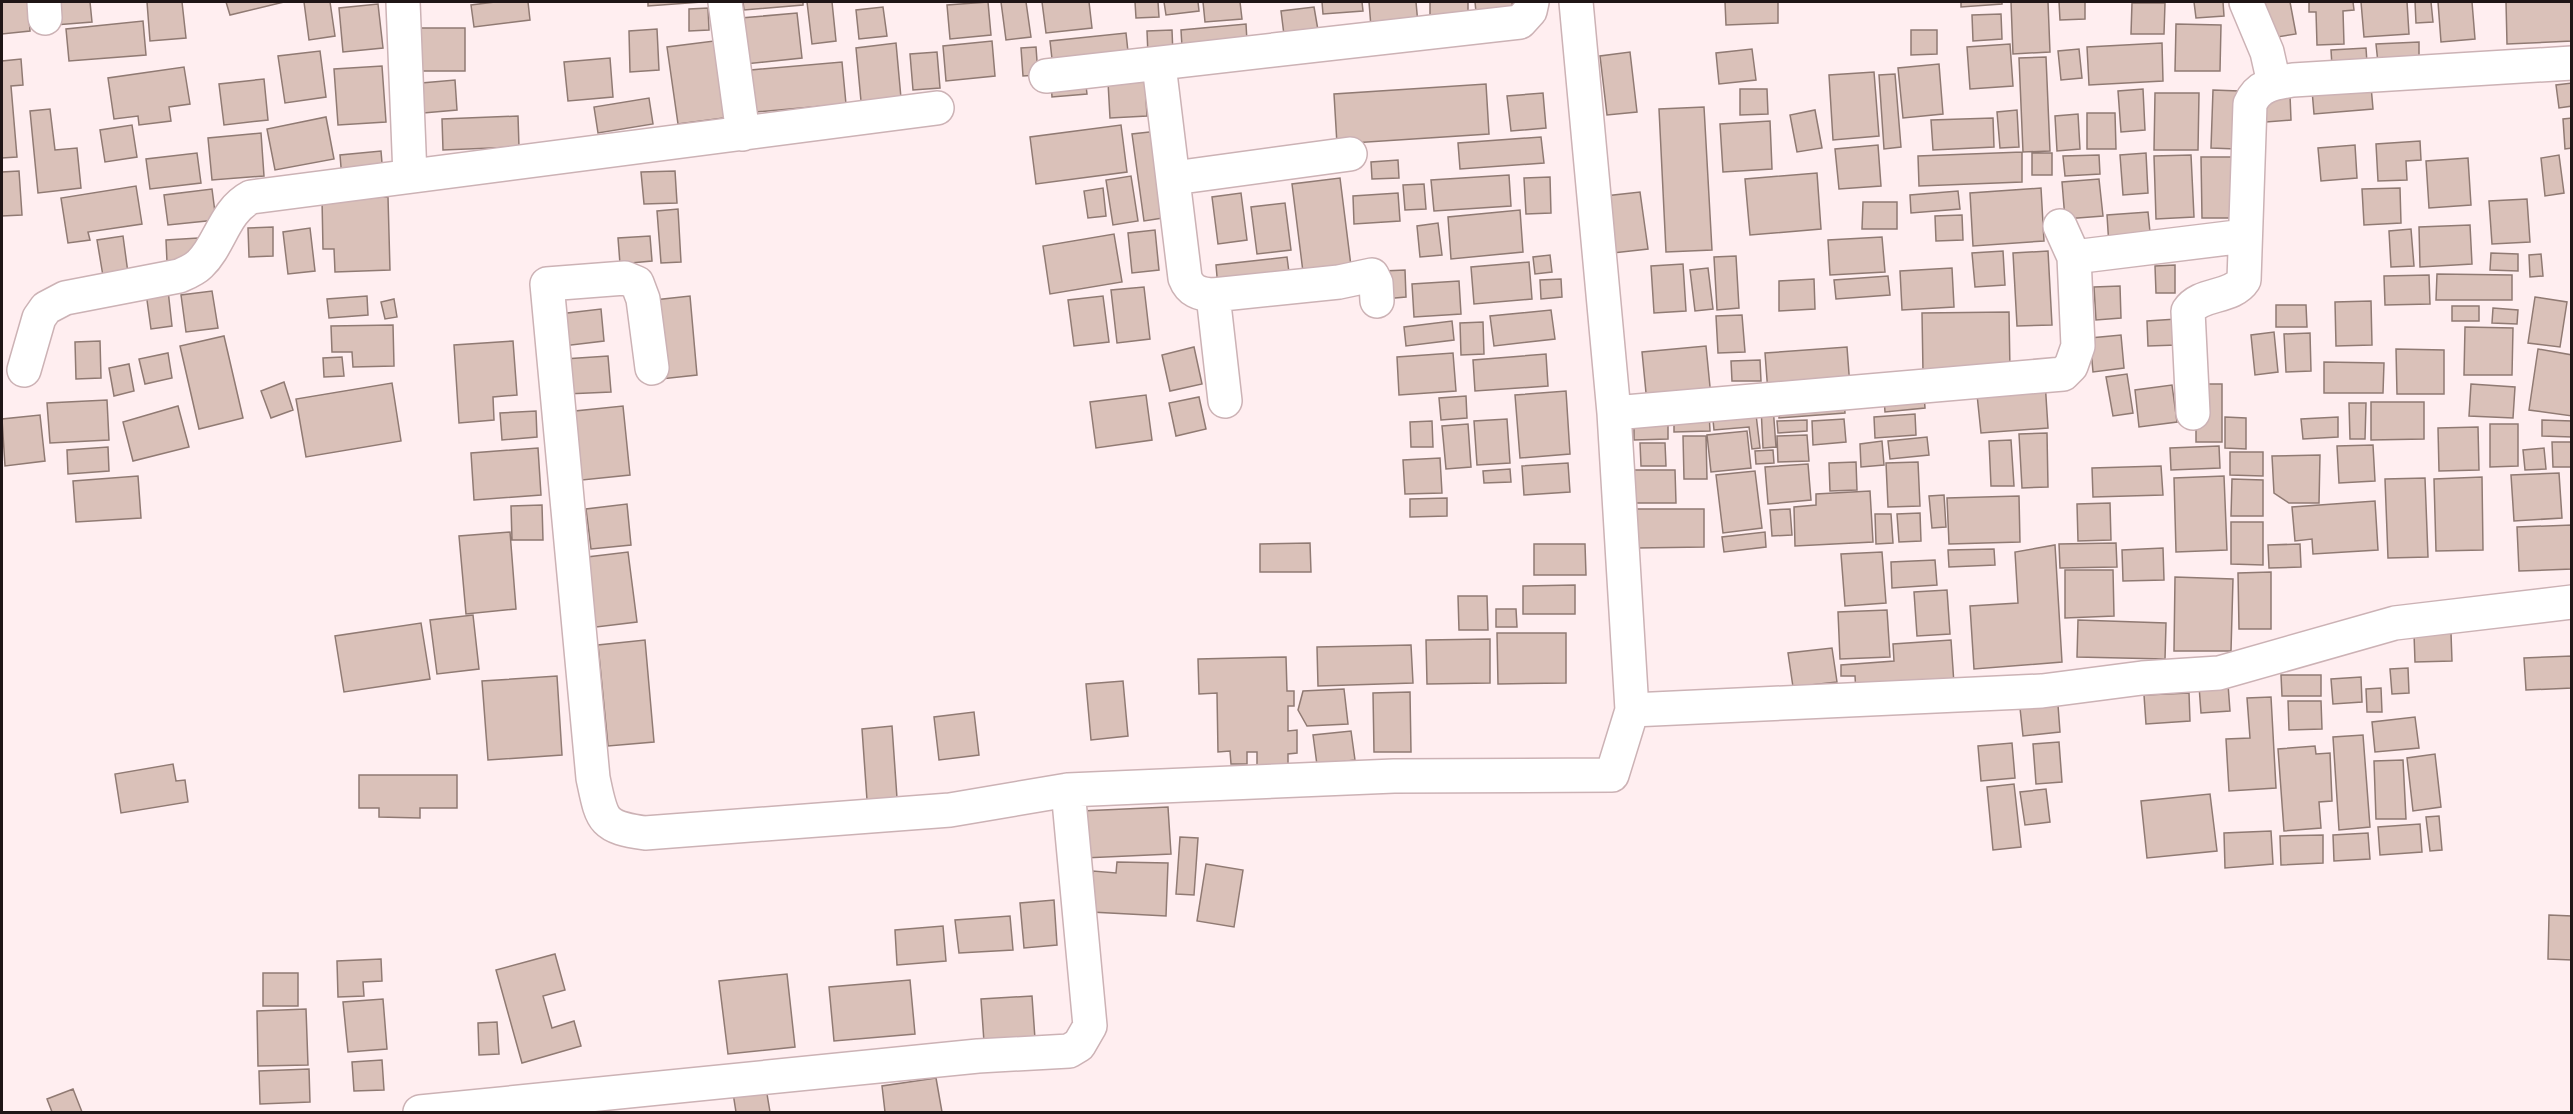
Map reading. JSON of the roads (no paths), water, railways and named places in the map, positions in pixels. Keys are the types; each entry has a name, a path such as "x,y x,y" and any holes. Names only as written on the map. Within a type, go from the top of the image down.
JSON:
{"street":[{"path":"403,2 410,176"},
{"path":"725,2 743,134"},
{"path":"1046,76 1159,65 1520,22 1530,11 1532,2"},
{"path":"652,368 644,299 637,283 625,278 547,284 593,778 598,804 606,822 619,829 645,833 950,810 1068,790 1395,776 1612,776 1632,710 1614,413 1576,2"},
{"path":"2246,2 2267,52 2274,83"},
{"path":"2193,413 2188,311 2193,304 2240,286 2244,280 2250,104 2256,92 2274,83 2571,63"},
{"path":"1159,65 1185,278 1188,286 1200,294 1213,295 1339,282 1372,275 1376,283 1377,301"},
{"path":"24,370 39,318 46,308 65,298 179,276 188,272 200,264 229,218 243,201 251,198 937,108"},
{"path":"1174,178 1350,154"},
{"path":"1614,413 2063,374 2071,366 2078,346 2074,257 2060,226"},
{"path":"2074,257 2245,236"},
{"path":"1213,295 1225,401"},
{"path":"1632,710 2042,691 2142,678 2219,673 2395,623 2571,602"},
{"path":"420,1113 978,1056 1069,1051 1079,1045 1090,1026 1068,790"}]}
